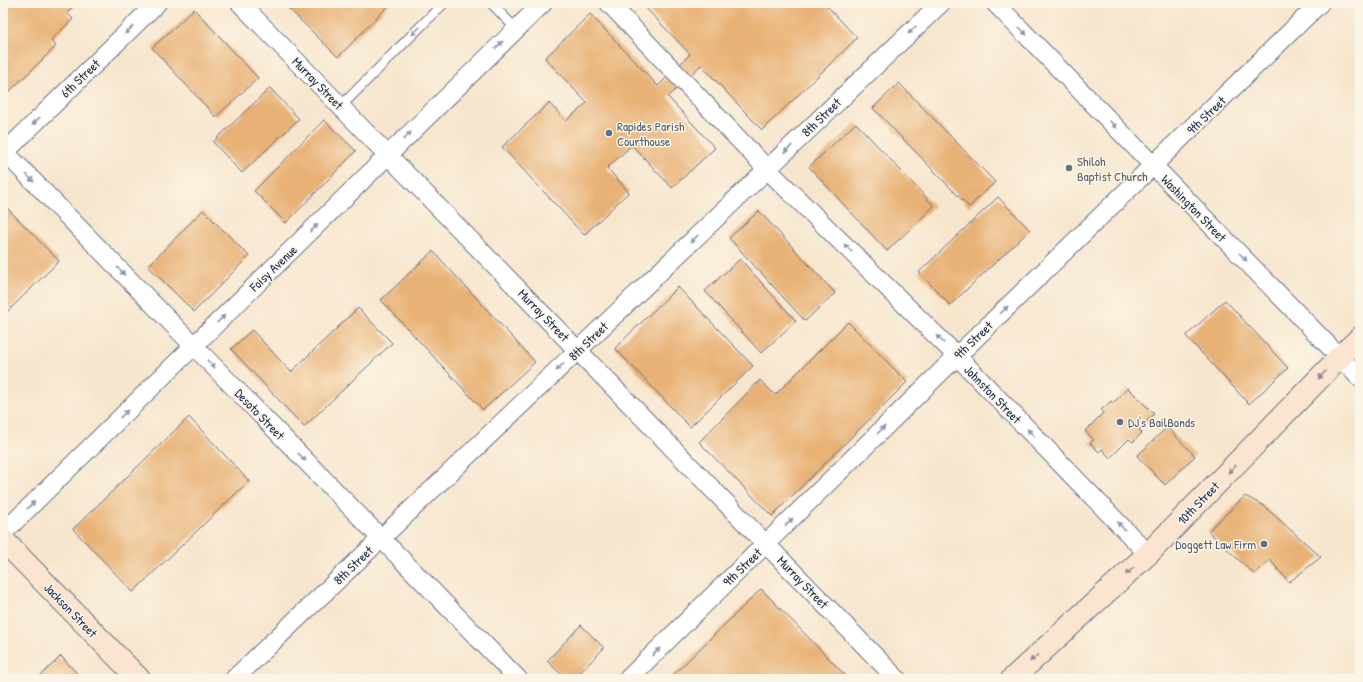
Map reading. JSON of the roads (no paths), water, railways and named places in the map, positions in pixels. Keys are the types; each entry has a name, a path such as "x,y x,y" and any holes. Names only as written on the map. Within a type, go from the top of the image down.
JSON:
{"main road":[{"name":"10th Street","path":"1012,679 1148,554 1360,338"},
{"name":"Jackson Street","path":"3,540 139,679"}],"street":[{"name":"6th Street","path":"4,152 157,3"},
{"name":"Murray Street","path":"240,3 897,679"},
{"name":"Foisy Avenue","path":"3,533 543,3"},
{"name":"Johnston Street","path":"609,3 767,169 957,356 1148,554"},
{"name":"8th Street","path":"234,679 941,3"},
{"name":"Washington Street","path":"995,3 1360,378"},
{"name":"9th Street","path":"628,679 1320,3"},
{"name":"Desoto Street","path":"4,152 518,679"}],"lane":[{"path":"341,106 444,3"},
{"path":"491,3 516,29"}],"place":[{"name":"Rapides Parish Courthouse","path":"609,133"},
{"name":"Shiloh Baptist Church","path":"1069,168"},
{"name":"DJ's BailBonds","path":"1120,422"},
{"name":"Doggett Law Firm","path":"1264,544"}]}
